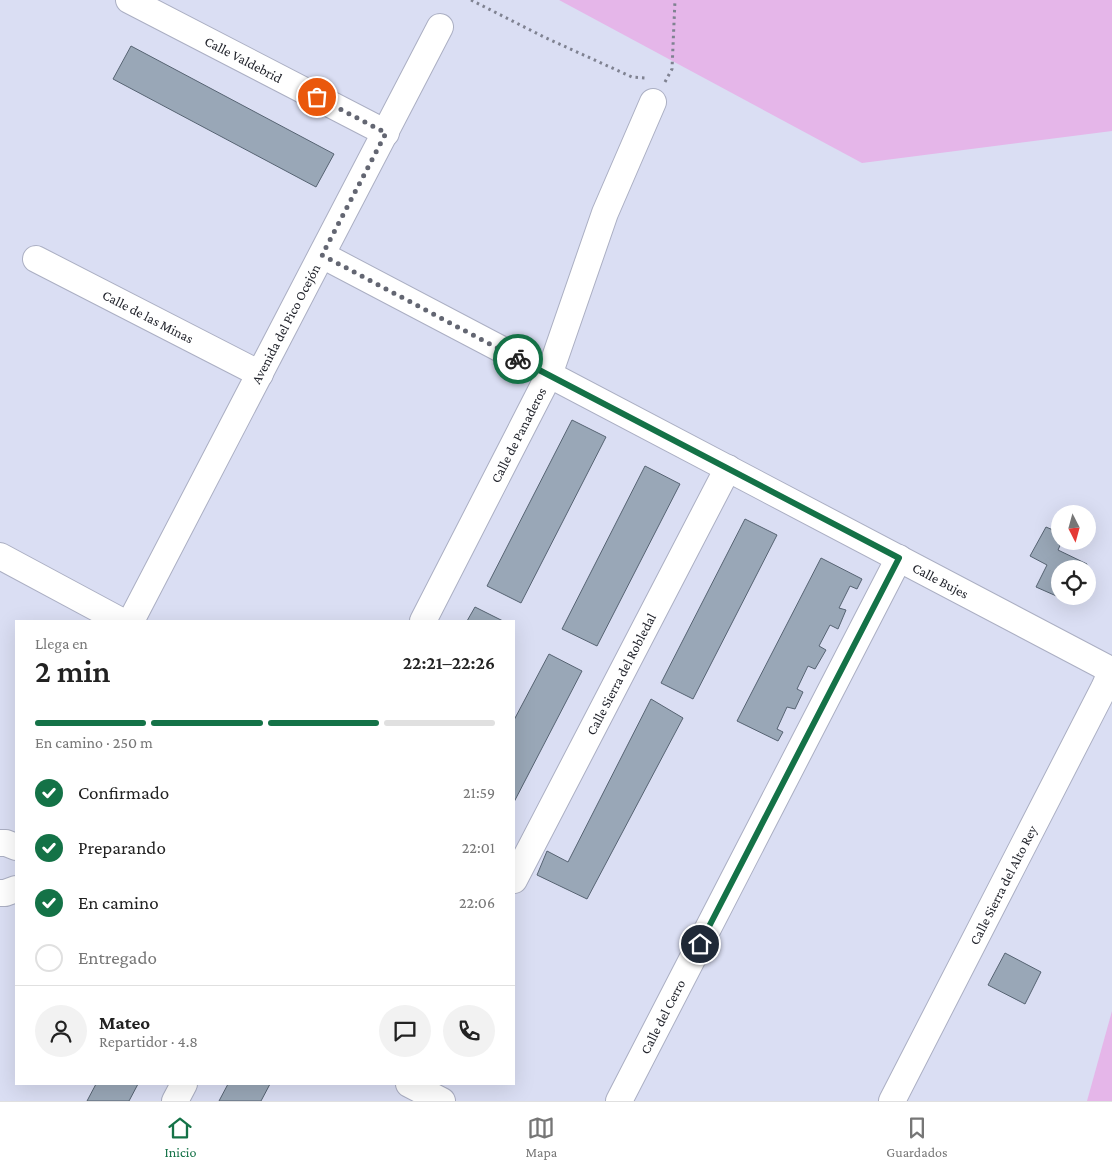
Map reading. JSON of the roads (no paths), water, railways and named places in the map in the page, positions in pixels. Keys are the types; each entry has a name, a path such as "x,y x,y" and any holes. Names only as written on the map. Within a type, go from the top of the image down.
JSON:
{"street":[{"name":"Calle Valdebrid","path":"129,0 386,133"},
{"name":"Avenida del Pico Ocejón","path":"132,620 440,28"},
{"name":"Calle de Panaderos","path":"424,620 549,375 605,213 656,86"},
{"name":"Calle Bujes","path":"322,255 1107,668"},
{"name":"Calle de las Minas","path":"36,259 260,374"},
{"name":"Calle Sierra del Robledal","path":"515,878 728,468"},
{"path":"0,556 119,620"},
{"name":"Calle del Cerro","path":"619,1101 899,558"},
{"name":"Calle Sierra del Alto Rey","path":"892,1101 1104,688 1108,679 1107,668"},
{"path":"0,893 15,889"},
{"path":"175,1101 183,1085"},
{"path":"399,1101 407,1085"},
{"path":"410,1085 442,1101"}]}
